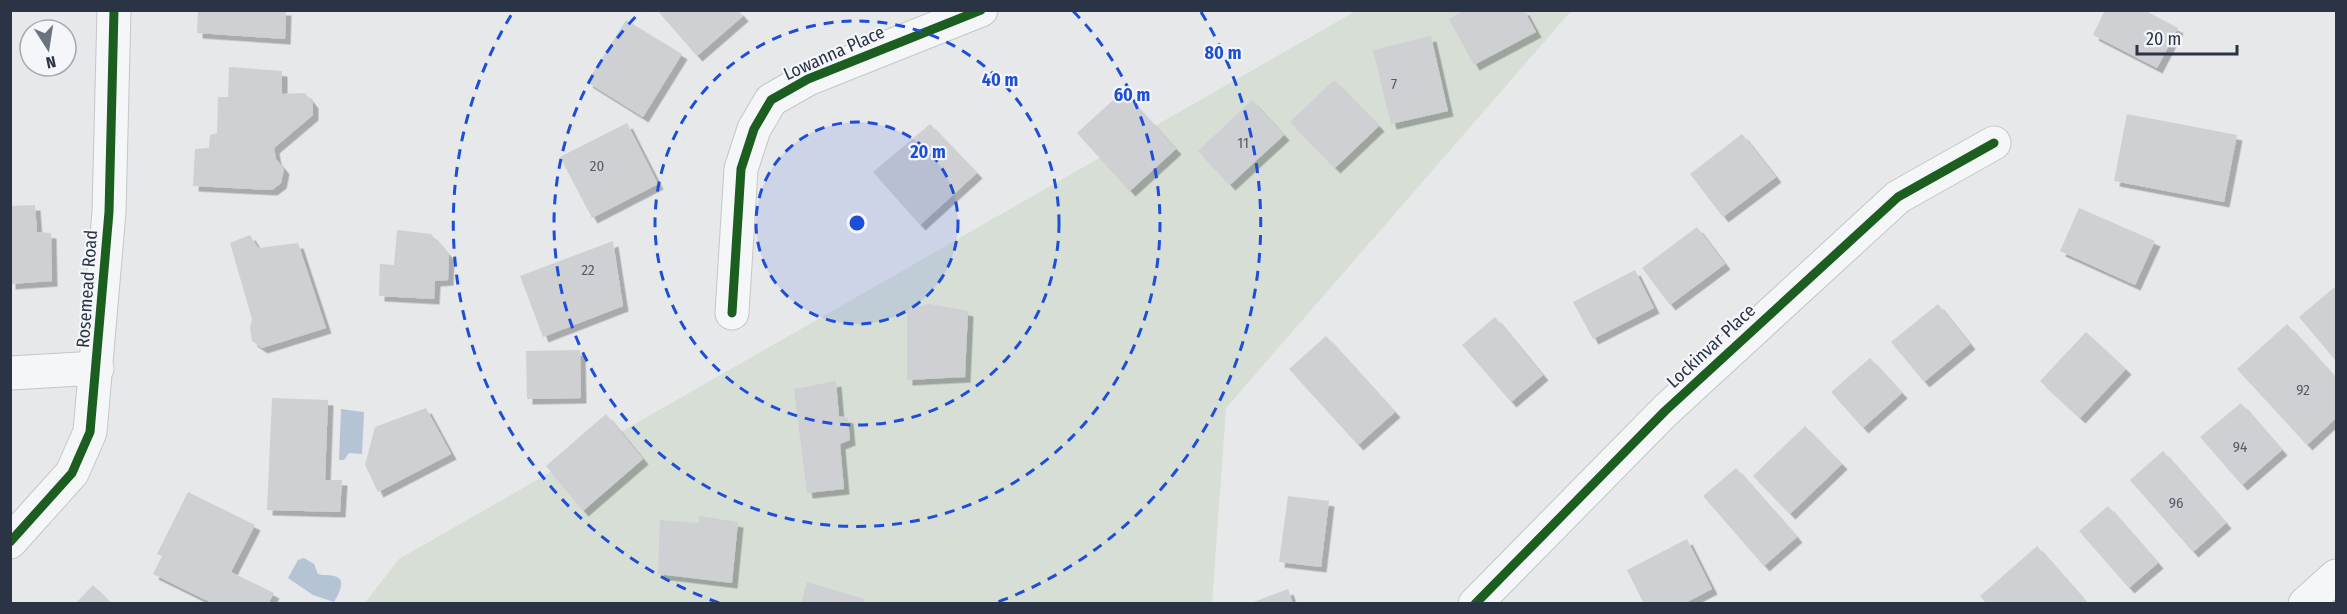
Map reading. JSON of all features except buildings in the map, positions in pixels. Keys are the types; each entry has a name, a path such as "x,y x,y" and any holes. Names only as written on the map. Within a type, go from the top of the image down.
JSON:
{"street":[{"name":"Rosemead Road","path":"10,542 72,473 90,432 109,212 114,10"},
{"name":"Lowanna Place","path":"732,313 741,169 754,129 771,100 808,79 981,10"},
{"name":"Lockinvar Place","path":"1475,603 1665,411 1898,196 1994,143"},
{"path":"10,373 97,368"},
{"path":"2305,603 2337,576"}],"shaded area":[{"path":"1356,11 1571,11 1226,408 1212,603 364,604 399,559"}],"water":[{"path":"341,409 364,412 362,454 349,453 344,460 339,460"},
{"path":"304,558 314,564 318,574 334,576 340,580 341,588 334,602 313,595 288,578 298,560"}],"cycle path":[{"path":"10,542 72,473 90,432 109,212 114,10"},
{"path":"732,313 741,169 754,129 771,100 808,79 981,10"},
{"path":"1475,604 1665,411 1898,197 1994,143"}]}
